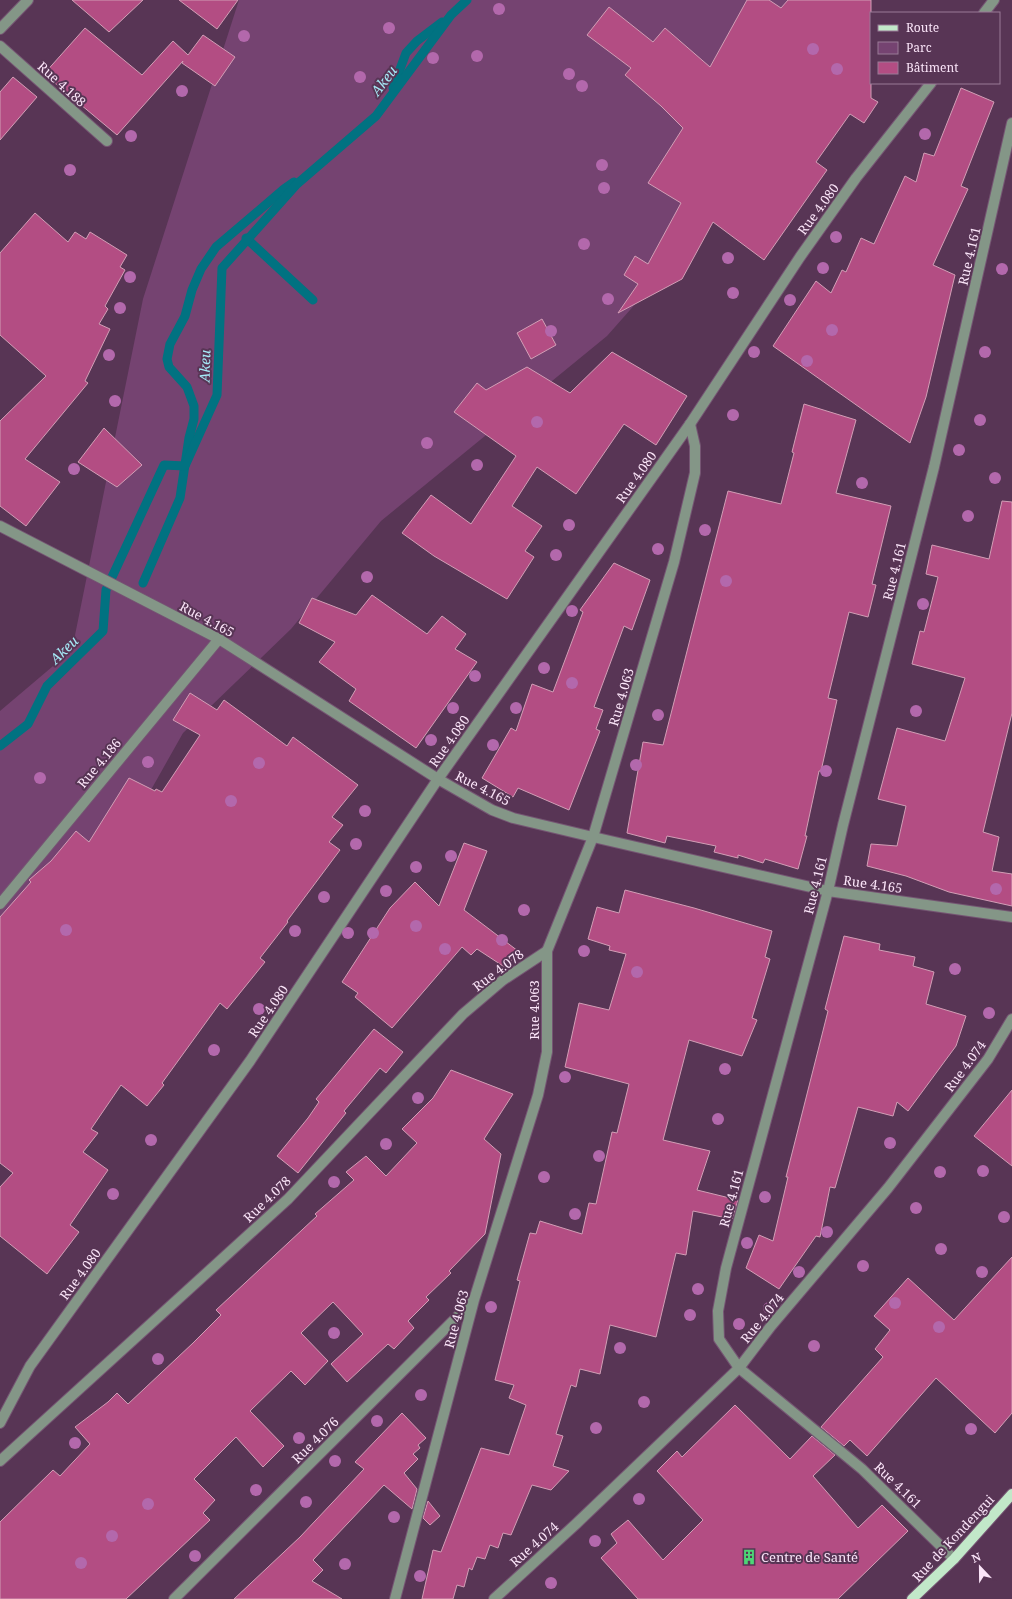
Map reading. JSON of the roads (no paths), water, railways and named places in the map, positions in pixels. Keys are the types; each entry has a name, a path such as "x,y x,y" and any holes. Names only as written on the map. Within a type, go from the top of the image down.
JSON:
{"main road":[{"name":"Rue de Kondengui","path":"912,1599 954,1559 1012,1494"}],"street":[{"path":"0,29 28,0"},
{"path":"985,12 994,0"},
{"name":"Rue 4.188","path":"0,46 107,141"},
{"name":"Rue 4.080","path":"0,1423 30,1366 250,1061 438,779 690,424 804,251 856,178 930,84"},
{"name":"Rue 4.161","path":"954,1559 862,1469 739,1368 719,1339 718,1311 726,1268 828,891 843,825 934,467 1012,123"},
{"name":"Rue 4.063","path":"395,1599 474,1300 538,1095 547,1052 547,951 593,837 676,555 695,473 695,446 690,424"},
{"name":"Rue 4.165","path":"0,526 121,590 219,639 470,799 499,813 512,818 828,891 1012,917"},
{"name":"Rue 4.186","path":"0,904 219,639"},
{"name":"Rue 4.078","path":"0,1461 288,1198 463,1014 503,980 547,951"},
{"name":"Rue 4.074","path":"494,1599 577,1523 739,1368 771,1326 888,1188 988,1059 1012,1019"},
{"name":"Rue 4.076","path":"174,1599 474,1300"}],"waterway":[{"name":"Akeu","path":"0,746 28,724 47,686 103,631 106,590 164,465 185,466 217,395 222,268 297,184 376,116 451,15 467,0"},
{"path":"393,88 406,53 417,41 442,22"},
{"path":"143,583 180,498 189,438 194,419 194,406 187,387 169,367 167,359 170,344 185,316 192,290 201,269 216,247 294,182"},
{"path":"246,238 313,300"}],"place":[{"name":"Centre de Santé","path":"749,1557"}]}
